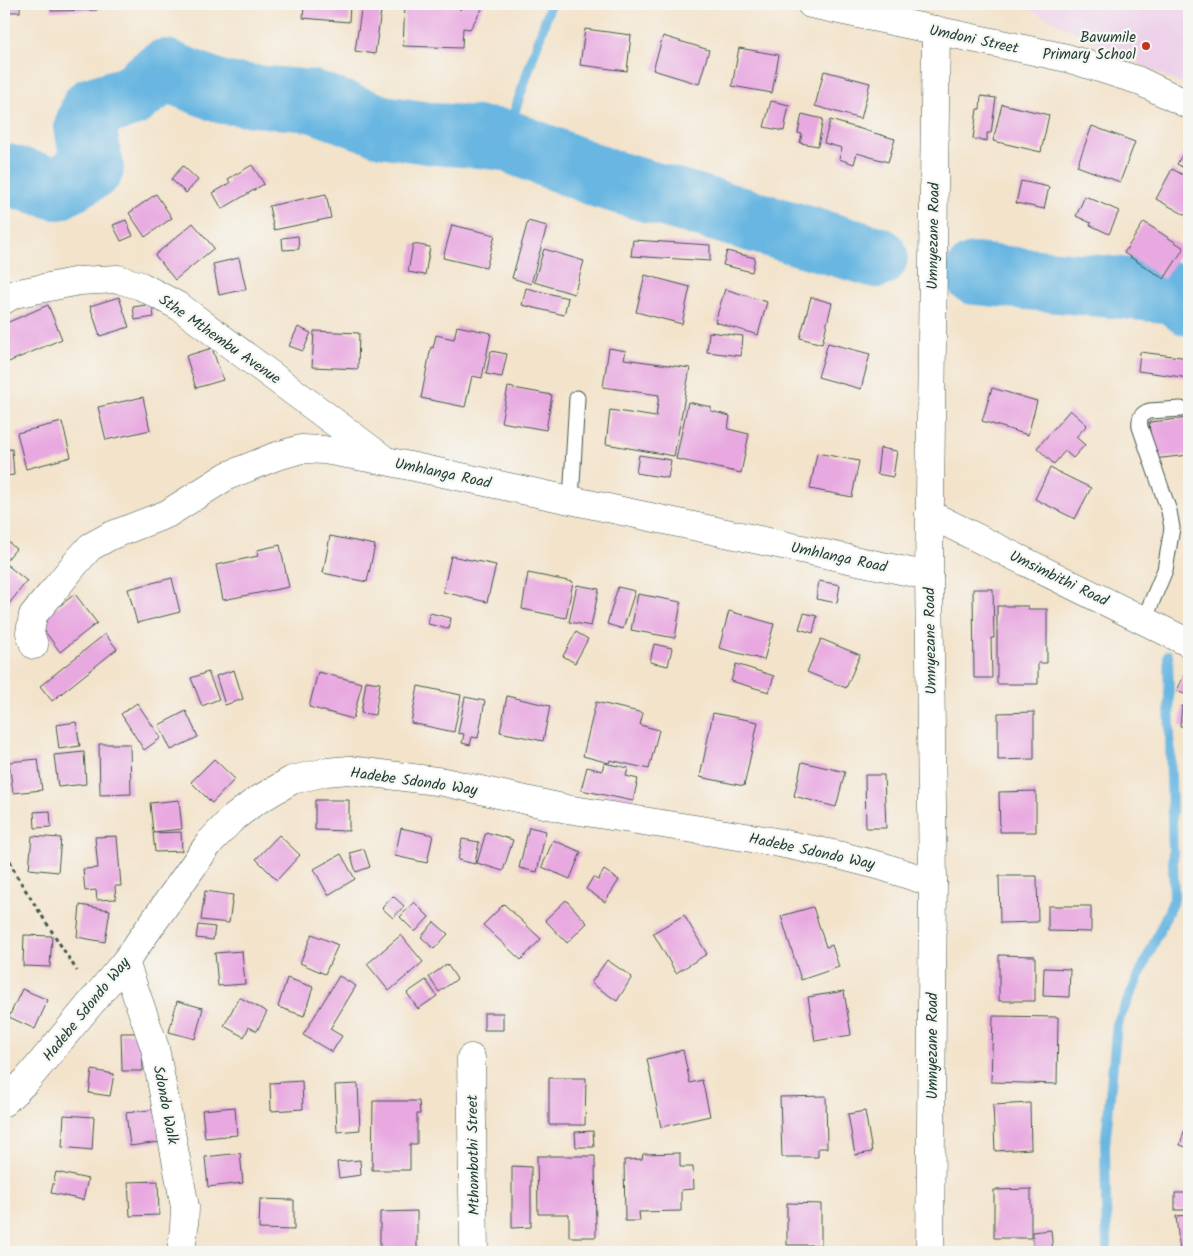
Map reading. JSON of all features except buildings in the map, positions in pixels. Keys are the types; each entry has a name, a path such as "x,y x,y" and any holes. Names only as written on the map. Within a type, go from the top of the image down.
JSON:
{"street":[{"name":"Umdoni Street","path":"811,4 1067,58 1137,80 1189,105"},
{"name":"Umnyezane Road","path":"930,1252 932,883 929,576 936,30"},
{"name":"Sthe Mthembu Avenue","path":"4,300 14,294 78,281 118,279 141,286 180,307 386,461"},
{"name":"Umhlanga Road","path":"34,645 30,632 33,615 90,547 110,536 167,514 227,476 274,457 301,449 324,450 386,461 929,576"},
{"name":"Umsimbithi Road","path":"930,514 1189,642"},
{"name":"Hadebe Sdondo Way","path":"4,1102 27,1080 95,1000 125,962 210,842 231,820 253,803 292,780 326,772 349,770 444,782 567,809 770,841 881,866 932,883"},
{"name":"Sdondo Walk","path":"125,962 157,1058 184,1207 181,1252"},
{"name":"Mthombothi Street","path":"471,1058 474,1252"}],"lane":[{"path":"571,500 577,398"},
{"path":"1144,620 1165,570 1172,528 1169,511 1140,427 1140,421 1144,412 1181,409"}],"path":[{"path":"4,846 16,875 95,1000"}],"shaded area":[{"name":"Bavumile Primary School","path":"1018,4 1189,4 1189,88"}],"waterway":[{"path":"505,140 550,4"},
{"path":"4,174 57,189 93,168 85,127 92,108 131,96 165,70 223,93 312,101 382,126 435,134 505,140 605,179 877,257"},
{"path":"975,274 1174,293 1189,305"},
{"path":"1107,1252 1105,1146 1117,1024 1174,899 1168,655"}],"place":[{"name":"Bavumile Primary School","path":"1146,46"}]}
